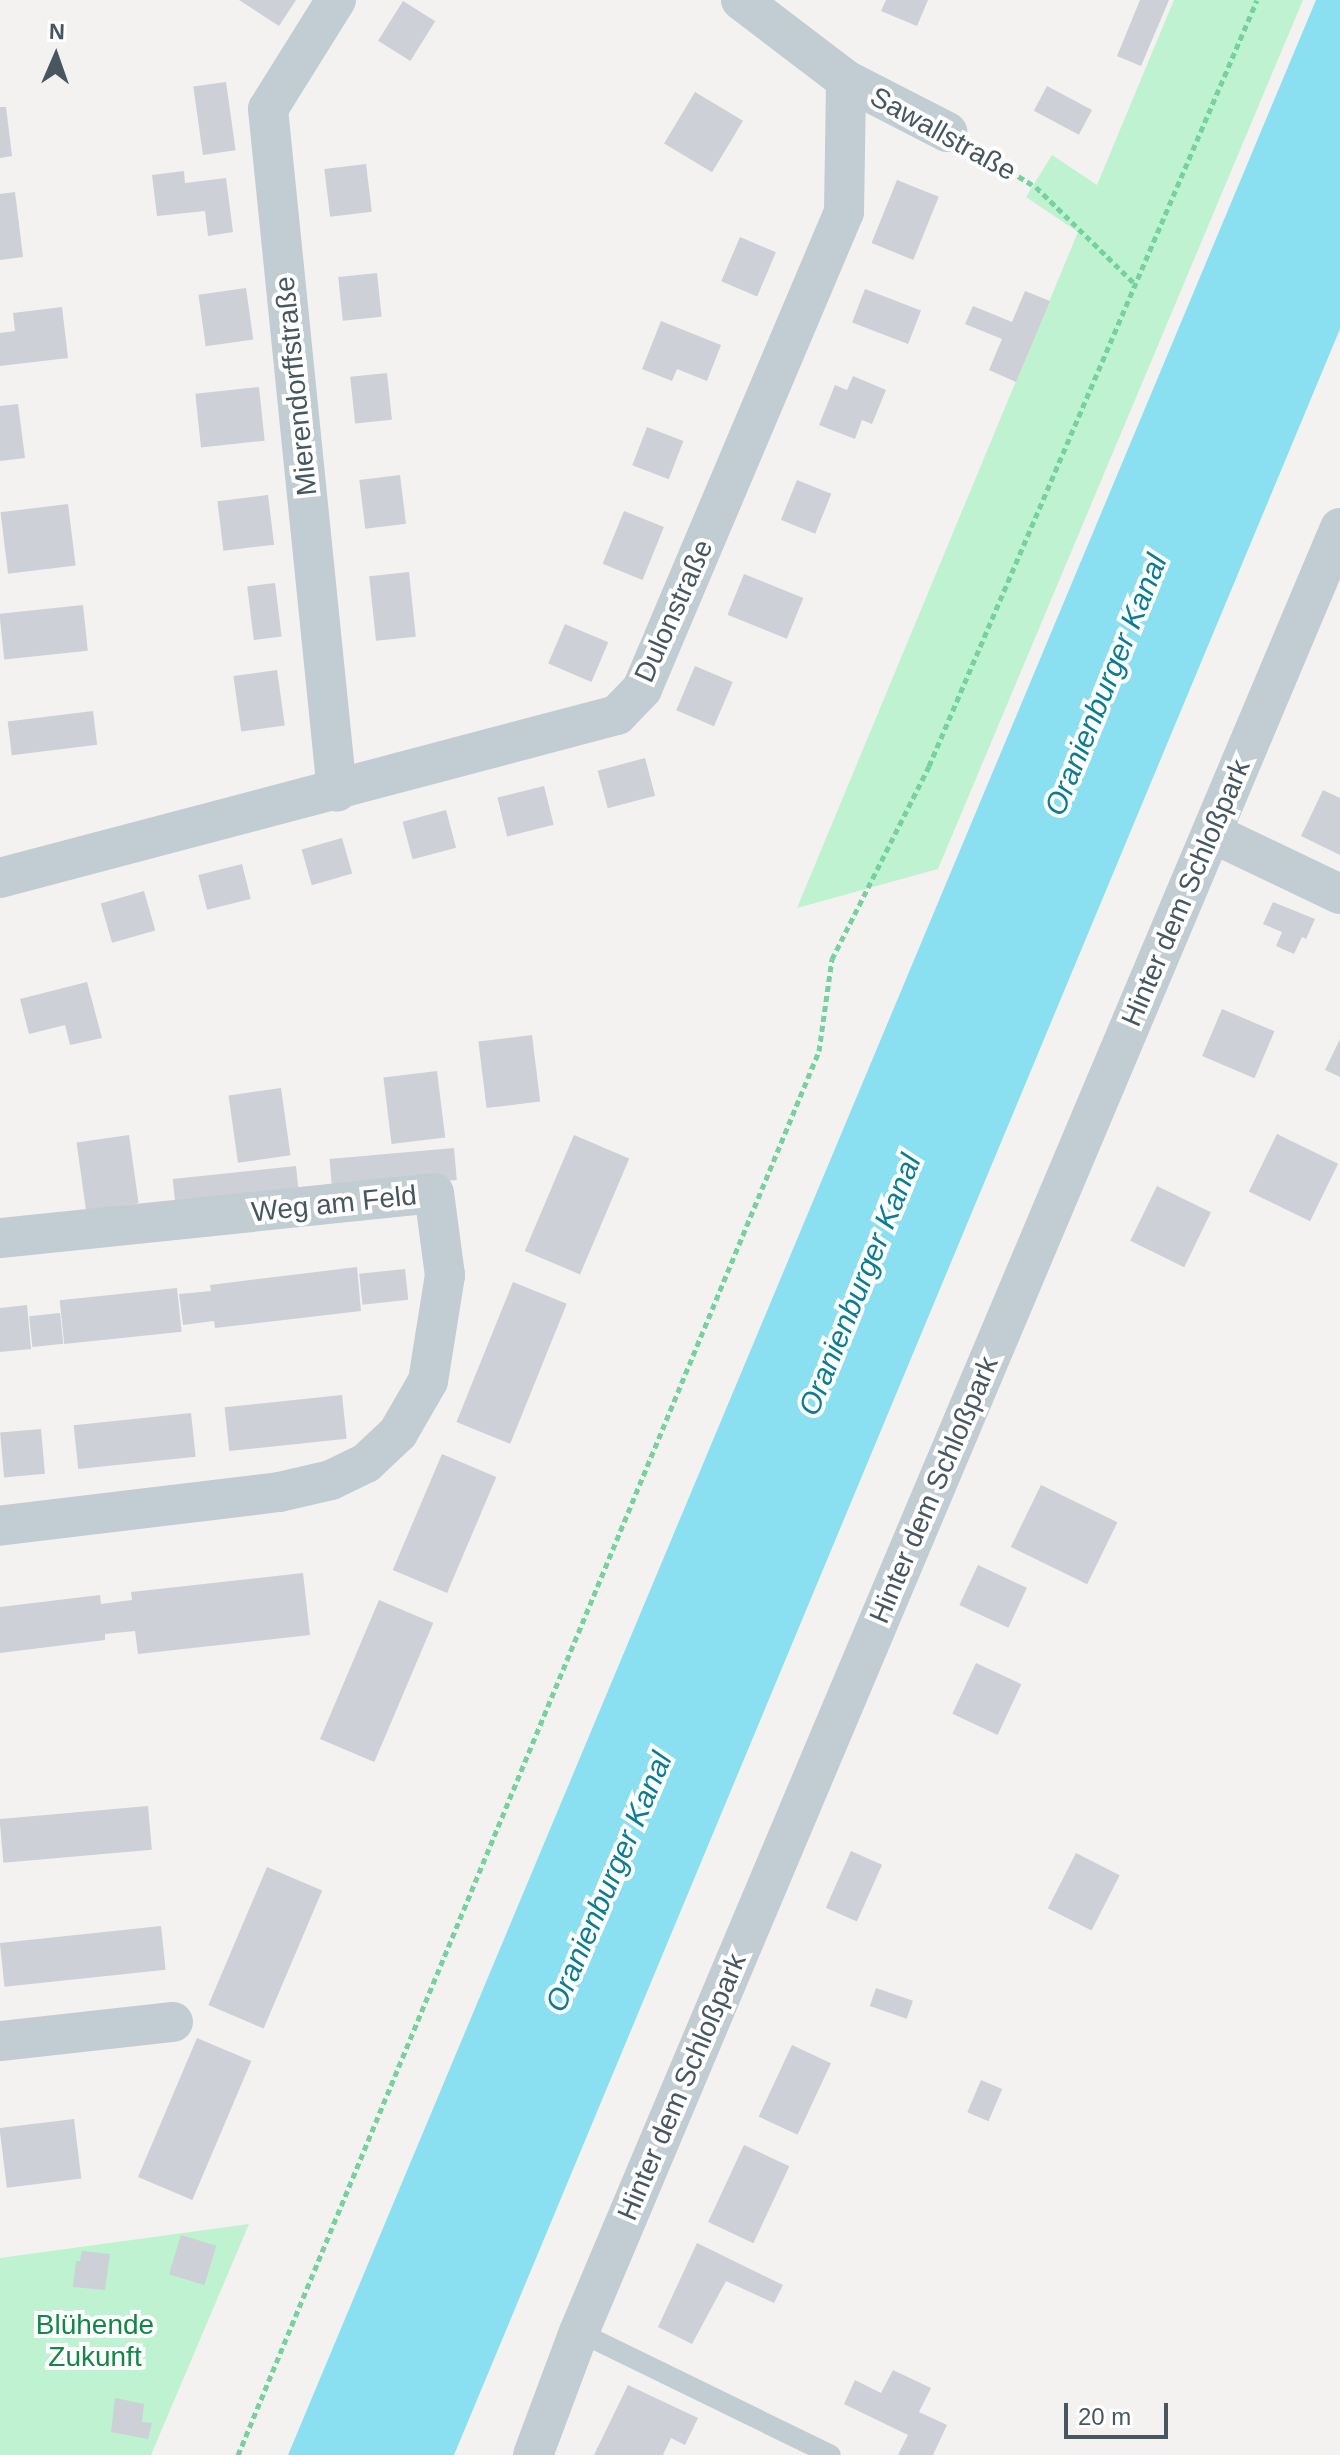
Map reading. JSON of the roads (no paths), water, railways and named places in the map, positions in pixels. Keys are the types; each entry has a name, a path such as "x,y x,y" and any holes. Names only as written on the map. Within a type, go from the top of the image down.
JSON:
{"street":[{"name":"Mierendorffstraße","path":"336,0 268,109 337,792"},
{"name":"Sawallstraße","path":"749,2 846,80 947,132"},
{"name":"Dulonstraße","path":"0,878 337,792 617,715 642,689 844,212 846,80"},
{"name":"Hinter dem Schloßpark","path":"533,2455 579,2332 1340,528"},
{"path":"1212,833 1340,894"},
{"name":"Weg am Feld","path":"0,1238 434,1193 445,1275 428,1381 398,1433 366,1463 331,1480 279,1492 0,1526"},
{"path":"0,2041 173,2022"}],"lane":[{"path":"579,2332 831,2455"}],"water":[{"name":"Oranienburger Kanal","path":"1316,0 1340,0 1340,329 454,2455 288,2455"}],"park label":[{"name":"Blühende Zukunft","path":"95,2341"}]}
